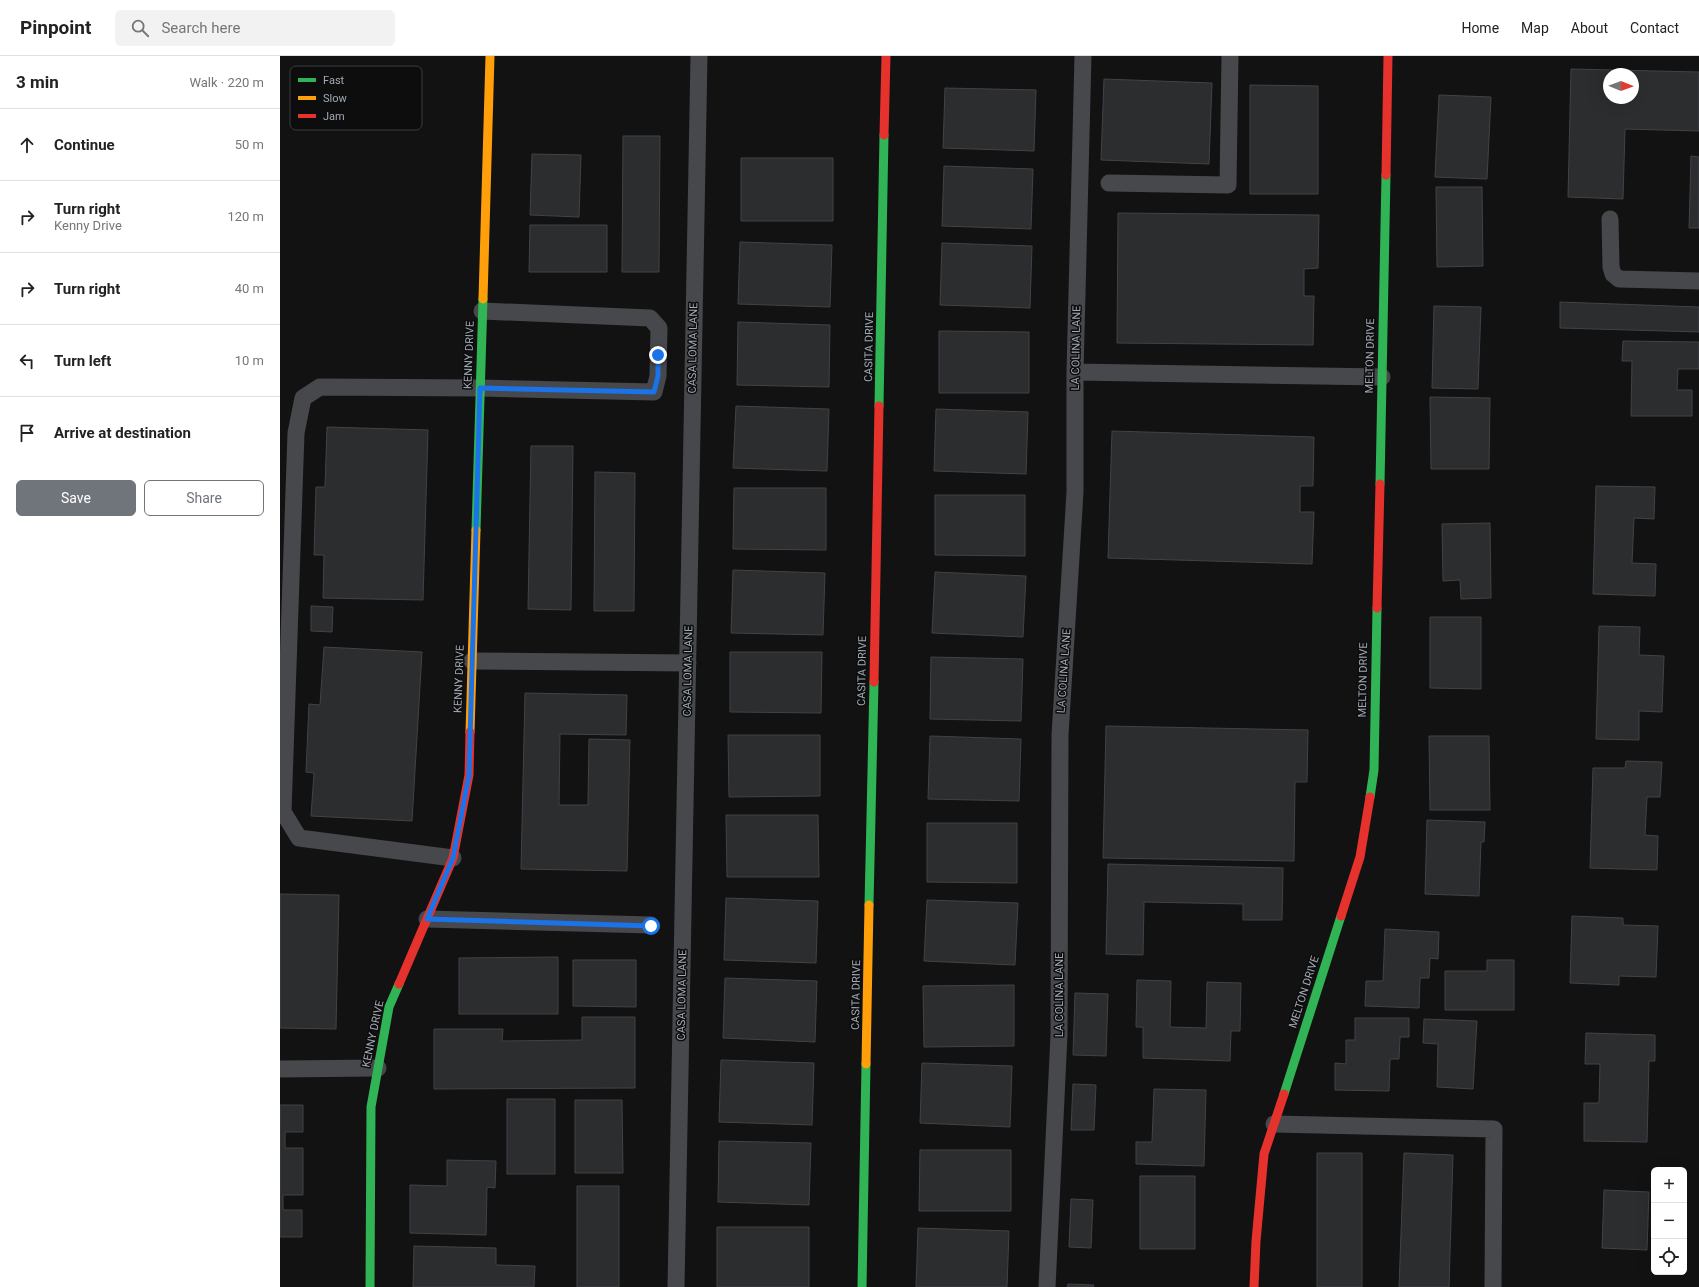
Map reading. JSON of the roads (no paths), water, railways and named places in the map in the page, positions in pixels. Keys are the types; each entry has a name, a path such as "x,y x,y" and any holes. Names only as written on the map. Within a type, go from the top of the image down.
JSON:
{"street":[{"name":"KENNY DRIVE","path":"370,1287 371,1106 389,1007 453,858 469,775 490,56"},
{"name":"CASITA DRIVE","path":"862,1287 886,56"},
{"name":"MELTON DRIVE","path":"1254,1287 1256,1241 1264,1154 1360,857 1374,770 1388,56"}],"lane":[{"name":"CASA LOMA LANE","path":"676,1287 699,56"},
{"name":"LA COLINA LANE","path":"1048,1287 1059,1035 1060,735 1075,492 1075,372 1083,56"},
{"path":"1109,182 1228,185 1230,56"},
{"path":"1610,219 1611,267 1613,274 1620,279 1699,281"},
{"path":"453,858 299,838 283,812 296,433 303,398 320,387 480,388 654,392 658,376 659,328 650,318 482,311"},
{"path":"1075,372 1382,377"},
{"path":"472,661 688,663"},
{"path":"427,919 651,926"},
{"path":"280,1069 378,1068"},
{"path":"1274,1124 1494,1129 1493,1287"}]}
